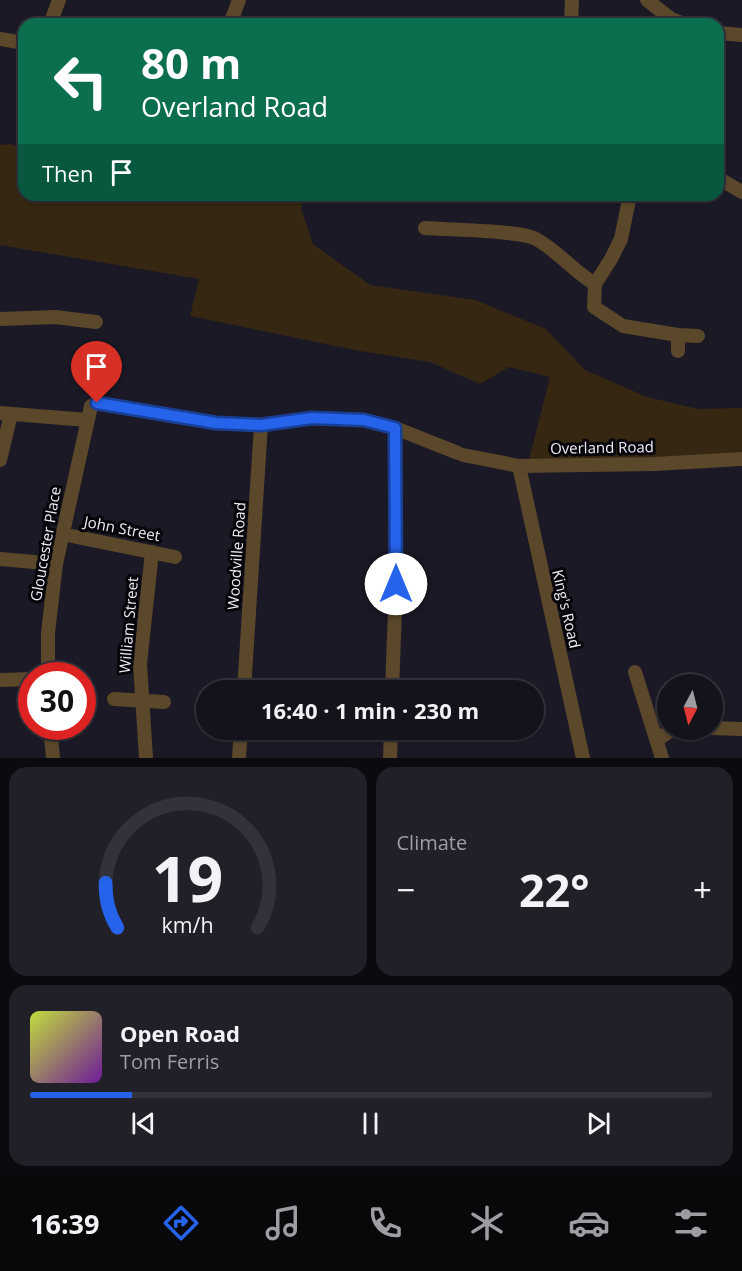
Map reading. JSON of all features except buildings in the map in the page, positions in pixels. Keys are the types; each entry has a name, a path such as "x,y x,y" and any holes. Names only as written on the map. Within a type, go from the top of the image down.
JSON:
{"street":[{"path":"52,18 59,0"},
{"path":"232,18 239,0"},
{"path":"571,18 572,0"},
{"path":"647,0 670,18"},
{"path":"724,34 742,35"},
{"path":"0,39 18,41"},
{"path":"724,182 742,192"},
{"path":"629,201 621,239 595,284 594,307 623,326 698,336"},
{"path":"425,228 534,237 595,284"},
{"path":"0,320 55,317 96,322"},
{"path":"678,335 678,351"},
{"name":"Overland Road","path":"87,420 91,406 97,403 216,423 261,425 324,418 364,420 395,428 460,454 519,466 642,465 742,459"},
{"path":"0,460 6,413 87,420"},
{"name":"Gloucester Place","path":"48,662 48,633 56,564 87,420"},
{"name":"Woodville Road","path":"245,680 261,425"},
{"path":"392,680 396,584 395,428"},
{"name":"King's Road","path":"519,466 583,758"},
{"name":"John Street","path":"62,534 175,557"},
{"name":"William Street","path":"146,758 140,664 152,552"},
{"path":"0,559 56,564"},
{"path":"635,672 662,758"},
{"path":"0,680 18,679"},
{"path":"114,699 164,702"},
{"path":"723,728 742,729"},
{"path":"51,740 53,758"},
{"path":"239,758 240,740"},
{"path":"390,758 391,740"}],"shaded area":[{"path":"0,145 18,146 18,201 303,201 301,209 313,244 370,285 475,300 546,329 585,370 647,397 698,409 742,408 742,454 529,460 550,377 509,367 480,384 430,362 360,351 190,316 199,279 0,245"}],"route":[{"path":"97,403 216,423 261,425 312,418 364,420 395,428 396,584"}]}
